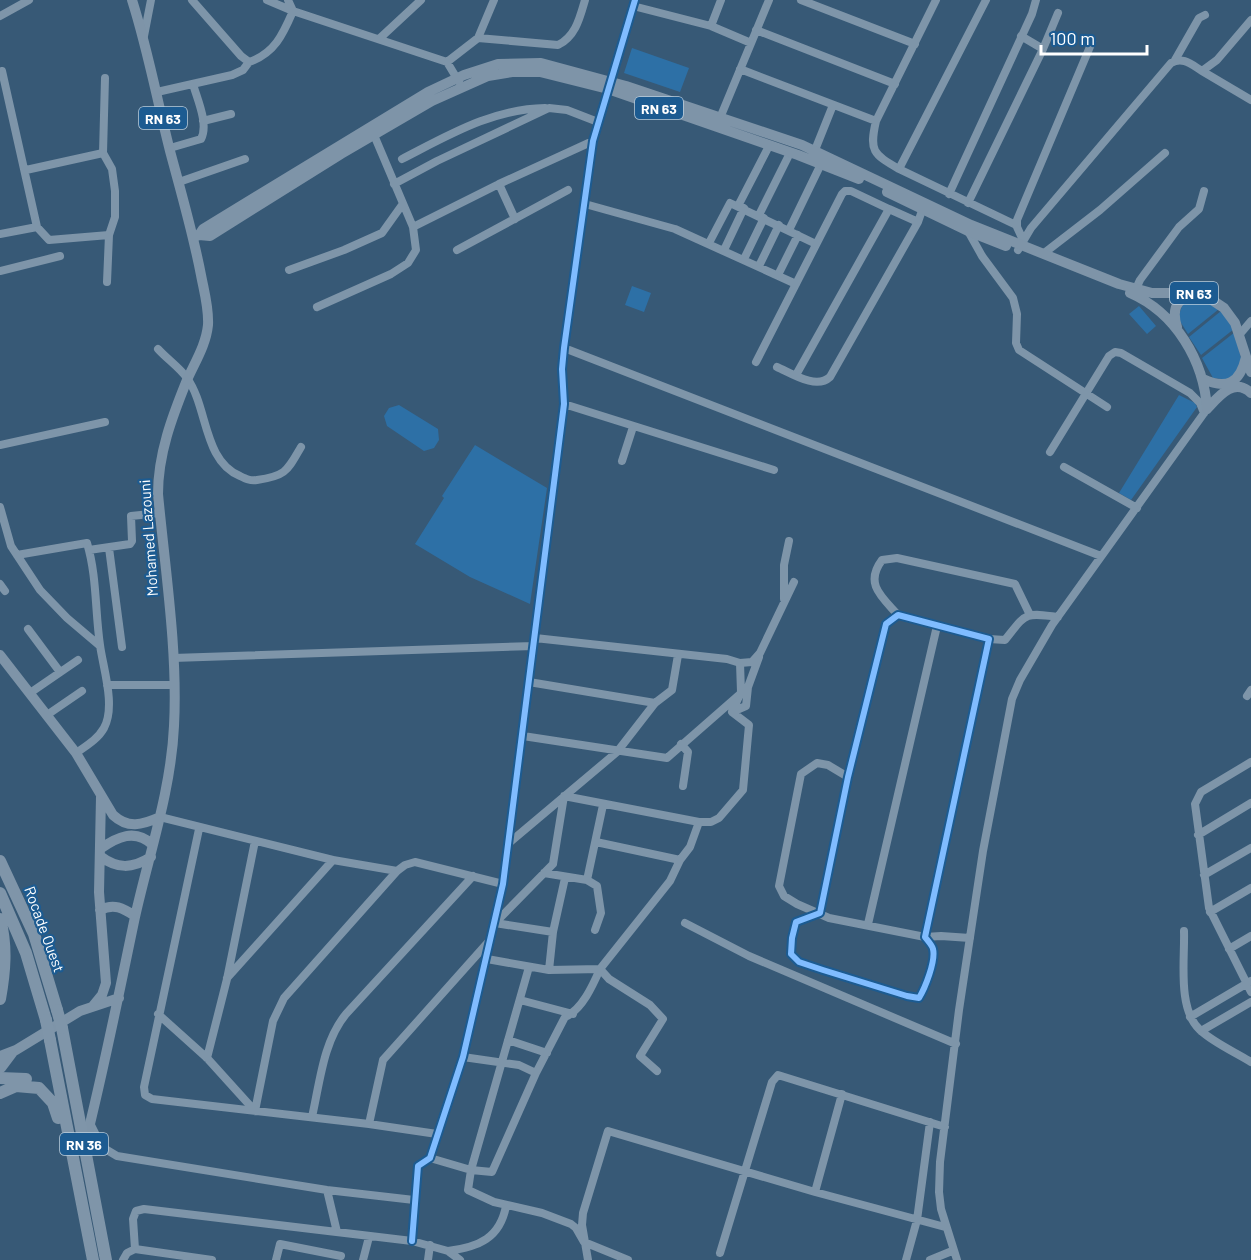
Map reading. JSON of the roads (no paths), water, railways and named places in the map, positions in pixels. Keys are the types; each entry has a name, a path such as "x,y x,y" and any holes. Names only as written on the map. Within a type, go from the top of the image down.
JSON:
{"highway":[{"name":"Rocade Ouest","path":"0,861 34,934 57,1010 84,1147"},
{"name":"Rocade Ouest","path":"0,893 26,953 46,1020 70,1149"},
{"path":"0,919 6,960 0,999"},
{"path":"0,1072 29,1080 53,1103 70,1149 93,1260"},
{"path":"0,1093 16,1086 39,1088"},
{"name":"RN 36","path":"84,1147 106,1260"}],"main road":[{"name":"RN 63","path":"132,0 144,36 179,182 196,236"},
{"path":"196,236 203,229 392,113 498,64 526,62 570,70 609,86 720,118 815,150"},
{"path":"196,236 210,236 459,83"},
{"name":"RN 63","path":"609,86 821,164 1134,292"},
{"name":"RN 63","path":"815,150 968,231 1021,245 1134,292 1197,293 1206,296 1230,315 1240,334 1251,372"},
{"name":"Mohamed Lazouni","path":"84,1147 119,998 135,916 160,817 172,746 173,658 158,470 164,442 204,343 208,323 196,236"},
{"path":"1134,292 1169,320 1198,364 1203,379 1206,411"},
{"path":"1179,334 1174,317 1176,306 1184,298 1197,293"},
{"path":"1206,411 1240,375 1246,356"},
{"path":"1203,379 1217,384 1239,386 1251,393"},
{"path":"0,655 76,753 113,815 153,845"},
{"path":"93,1006 105,987 100,910 101,793"},
{"path":"100,853 118,837 160,817"},
{"path":"100,853 115,865 124,867 139,864 151,857"},
{"path":"100,910 108,906 116,906 135,916"},
{"path":"104,969 112,972 124,971"},
{"path":"0,1056 16,1050 71,1015 119,998"},
{"path":"0,1072 16,1050"}],"street":[{"path":"0,16 29,0"},
{"path":"144,36 151,0"},
{"path":"192,0 241,56 249,62"},
{"path":"267,0 293,12 447,62 459,83"},
{"path":"157,92 232,75 243,70 249,62 271,51 281,38 293,12 288,0"},
{"path":"379,39 421,0"},
{"path":"447,62 478,38 494,0"},
{"path":"478,38 558,45 572,34 585,0"},
{"path":"711,26 721,0"},
{"path":"720,118 769,0"},
{"path":"801,0 915,44"},
{"path":"898,169 986,0"},
{"path":"949,194 1035,8 1036,0"},
{"path":"934,1 876,121 873,149 898,169 1016,225"},
{"path":"412,1241 418,1166 430,1158 463,1057 503,884 564,404 564,348 593,141 598,122 634,3 711,26 751,43"},
{"path":"968,203 1043,49 1058,13"},
{"path":"1021,245 1037,221 1175,60 1199,18 1205,15"},
{"path":"1202,71 1217,60 1251,20"},
{"path":"756,30 895,84"},
{"path":"1021,36 1043,49"},
{"path":"1021,245 1016,225 1092,42"},
{"path":"1175,60 1184,60 1251,100"},
{"path":"0,69 26,170 37,227 49,240 109,235"},
{"path":"740,69 876,121"},
{"path":"105,78 103,153 112,169 116,191 115,218 109,235 108,282"},
{"path":"170,148 201,139 204,133 193,84"},
{"path":"815,150 833,105"},
{"path":"402,159 478,121 523,108 567,110 598,122"},
{"path":"394,184 549,108"},
{"path":"203,121 231,114"},
{"path":"317,307 391,274 408,263 416,250 413,227 374,135"},
{"path":"413,227 593,141"},
{"path":"724,250 769,146"},
{"path":"26,170 103,153"},
{"path":"744,258 790,153"},
{"path":"1043,254 1100,210 1165,153"},
{"path":"179,182 245,159"},
{"path":"789,230 821,164"},
{"path":"499,184 514,219"},
{"path":"457,250 568,190"},
{"path":"756,362 844,191 850,191 918,222"},
{"path":"1134,292 1179,227 1199,209 1204,191"},
{"path":"709,243 728,204 732,203 816,244"},
{"path":"585,204 675,229 744,258 796,284"},
{"path":"289,270 382,233 402,205"},
{"path":"777,367 816,383 826,381 830,377 918,222 923,207"},
{"path":"796,375 889,209"},
{"path":"759,266 779,225"},
{"path":"0,234 37,227"},
{"path":"968,231 982,256 1013,298 1017,314 1017,348 1107,407"},
{"path":"778,275 798,235"},
{"path":"0,271 60,256"},
{"path":"1240,334 1251,321"},
{"path":"564,348 1101,556"},
{"path":"158,349 188,379 203,412 218,457 230,472 251,481 270,478 286,472 301,447"},
{"path":"957,1260 945,1227 939,1192 945,1127 959,1010 985,841 1012,699 1025,669 1058,617 1206,411 1190,393 1118,352 1109,356 1050,452"},
{"path":"564,404 774,470"},
{"path":"0,445 105,422"},
{"path":"622,461 633,427"},
{"path":"1064,467 1137,508"},
{"path":"0,507 11,546 40,590 67,618 100,646"},
{"path":"89,550 132,543 131,516 160,513"},
{"path":"784,604 784,565 789,540"},
{"path":"17,555 87,543 100,646 108,685 108,714 105,727 95,739 76,753"},
{"path":"109,548 122,647"},
{"path":"1030,615 1015,584 897,558 882,560 875,569 873,578 878,592 898,615 937,626 989,639 1005,640 1023,617 1035,614 1058,617"},
{"path":"732,711 746,706 748,687 760,653 795,582"},
{"path":"820,913 848,777 886,624 898,615"},
{"path":"868,924 937,626"},
{"path":"28,628 60,672"},
{"path":"820,913 796,922 790,954 799,962 919,998 932,961 933,949 925,937 989,639"},
{"path":"173,658 535,642 727,659 740,663 752,662 760,653"},
{"path":"509,843 618,750 655,703 672,690 678,655"},
{"path":"30,693 78,660"},
{"path":"732,711 741,692 740,663"},
{"path":"529,682 655,703"},
{"path":"108,685 174,686"},
{"path":"47,715 82,691"},
{"path":"523,736 667,758 741,692"},
{"path":"564,796 699,822 711,822 719,818 743,790 749,725 732,711"},
{"path":"681,744 688,752 683,786"},
{"path":"1190,1017 1250,985 1210,912 1195,804 1197,796 1203,790 1251,762"},
{"path":"848,777 828,765 817,763 801,774 779,886 784,896 829,918 925,937 970,938"},
{"path":"495,923 553,864 564,796"},
{"path":"1198,835 1251,803"},
{"path":"587,880 603,805"},
{"path":"160,817 199,829 333,860 397,871"},
{"path":"430,1158 471,1170 492,1172 536,1073 565,1017 574,1014 600,969 670,880 680,860 690,847 699,822"},
{"path":"199,829 158,1014 144,1087 145,1095 152,1099 437,1134"},
{"path":"207,1058 227,979 255,841"},
{"path":"596,842 680,860"},
{"path":"1204,875 1251,848"},
{"path":"227,979 333,860"},
{"path":"255,1111 273,1021 284,998 397,871 405,865 416,862 503,884"},
{"path":"544,873 587,880 597,885 601,913 595,930"},
{"path":"312,1117 328,1045 336,1028 346,1014 473,876"},
{"path":"549,970 553,932 565,878"},
{"path":"1210,912 1251,888"},
{"path":"495,923 553,932"},
{"path":"685,923 748,956 956,1044"},
{"path":"1184,931 1185,997 1190,1017 1201,1031 1251,1062"},
{"path":"1229,949 1251,936"},
{"path":"369,1124 383,1060 492,938"},
{"path":"487,959 549,970 600,969 609,979 650,1005 663,1019 640,1056 657,1071"},
{"path":"530,967 471,1170 468,1190 506,1206 542,1213 571,1224 584,1242 628,1260"},
{"path":"520,1000 574,1014"},
{"path":"1201,1031 1251,1002"},
{"path":"158,1014 207,1058 255,1111"},
{"path":"508,1040 547,1053"},
{"path":"463,1057 519,1065 536,1073"},
{"path":"720,1253 774,1078 778,1075 945,1127"},
{"path":"814,1192 842,1094"},
{"path":"906,1260 917,1220 930,1122"},
{"path":"90,1123 102,1147 117,1156 327,1190 414,1200"},
{"path":"588,1260 584,1242 583,1213 608,1131 814,1192 945,1227"},
{"path":"327,1190 337,1232"},
{"path":"448,1251 464,1249 491,1237 504,1218 506,1206"},
{"path":"135,1249 133,1219 136,1211 140,1209 412,1241 448,1251 460,1260"},
{"path":"363,1260 369,1237"},
{"path":"276,1260 280,1244 341,1256"},
{"path":"428,1260 430,1245"},
{"path":"123,1260 127,1253 135,1249 208,1260"},
{"path":"930,1260 940,1258 952,1251"}]}
